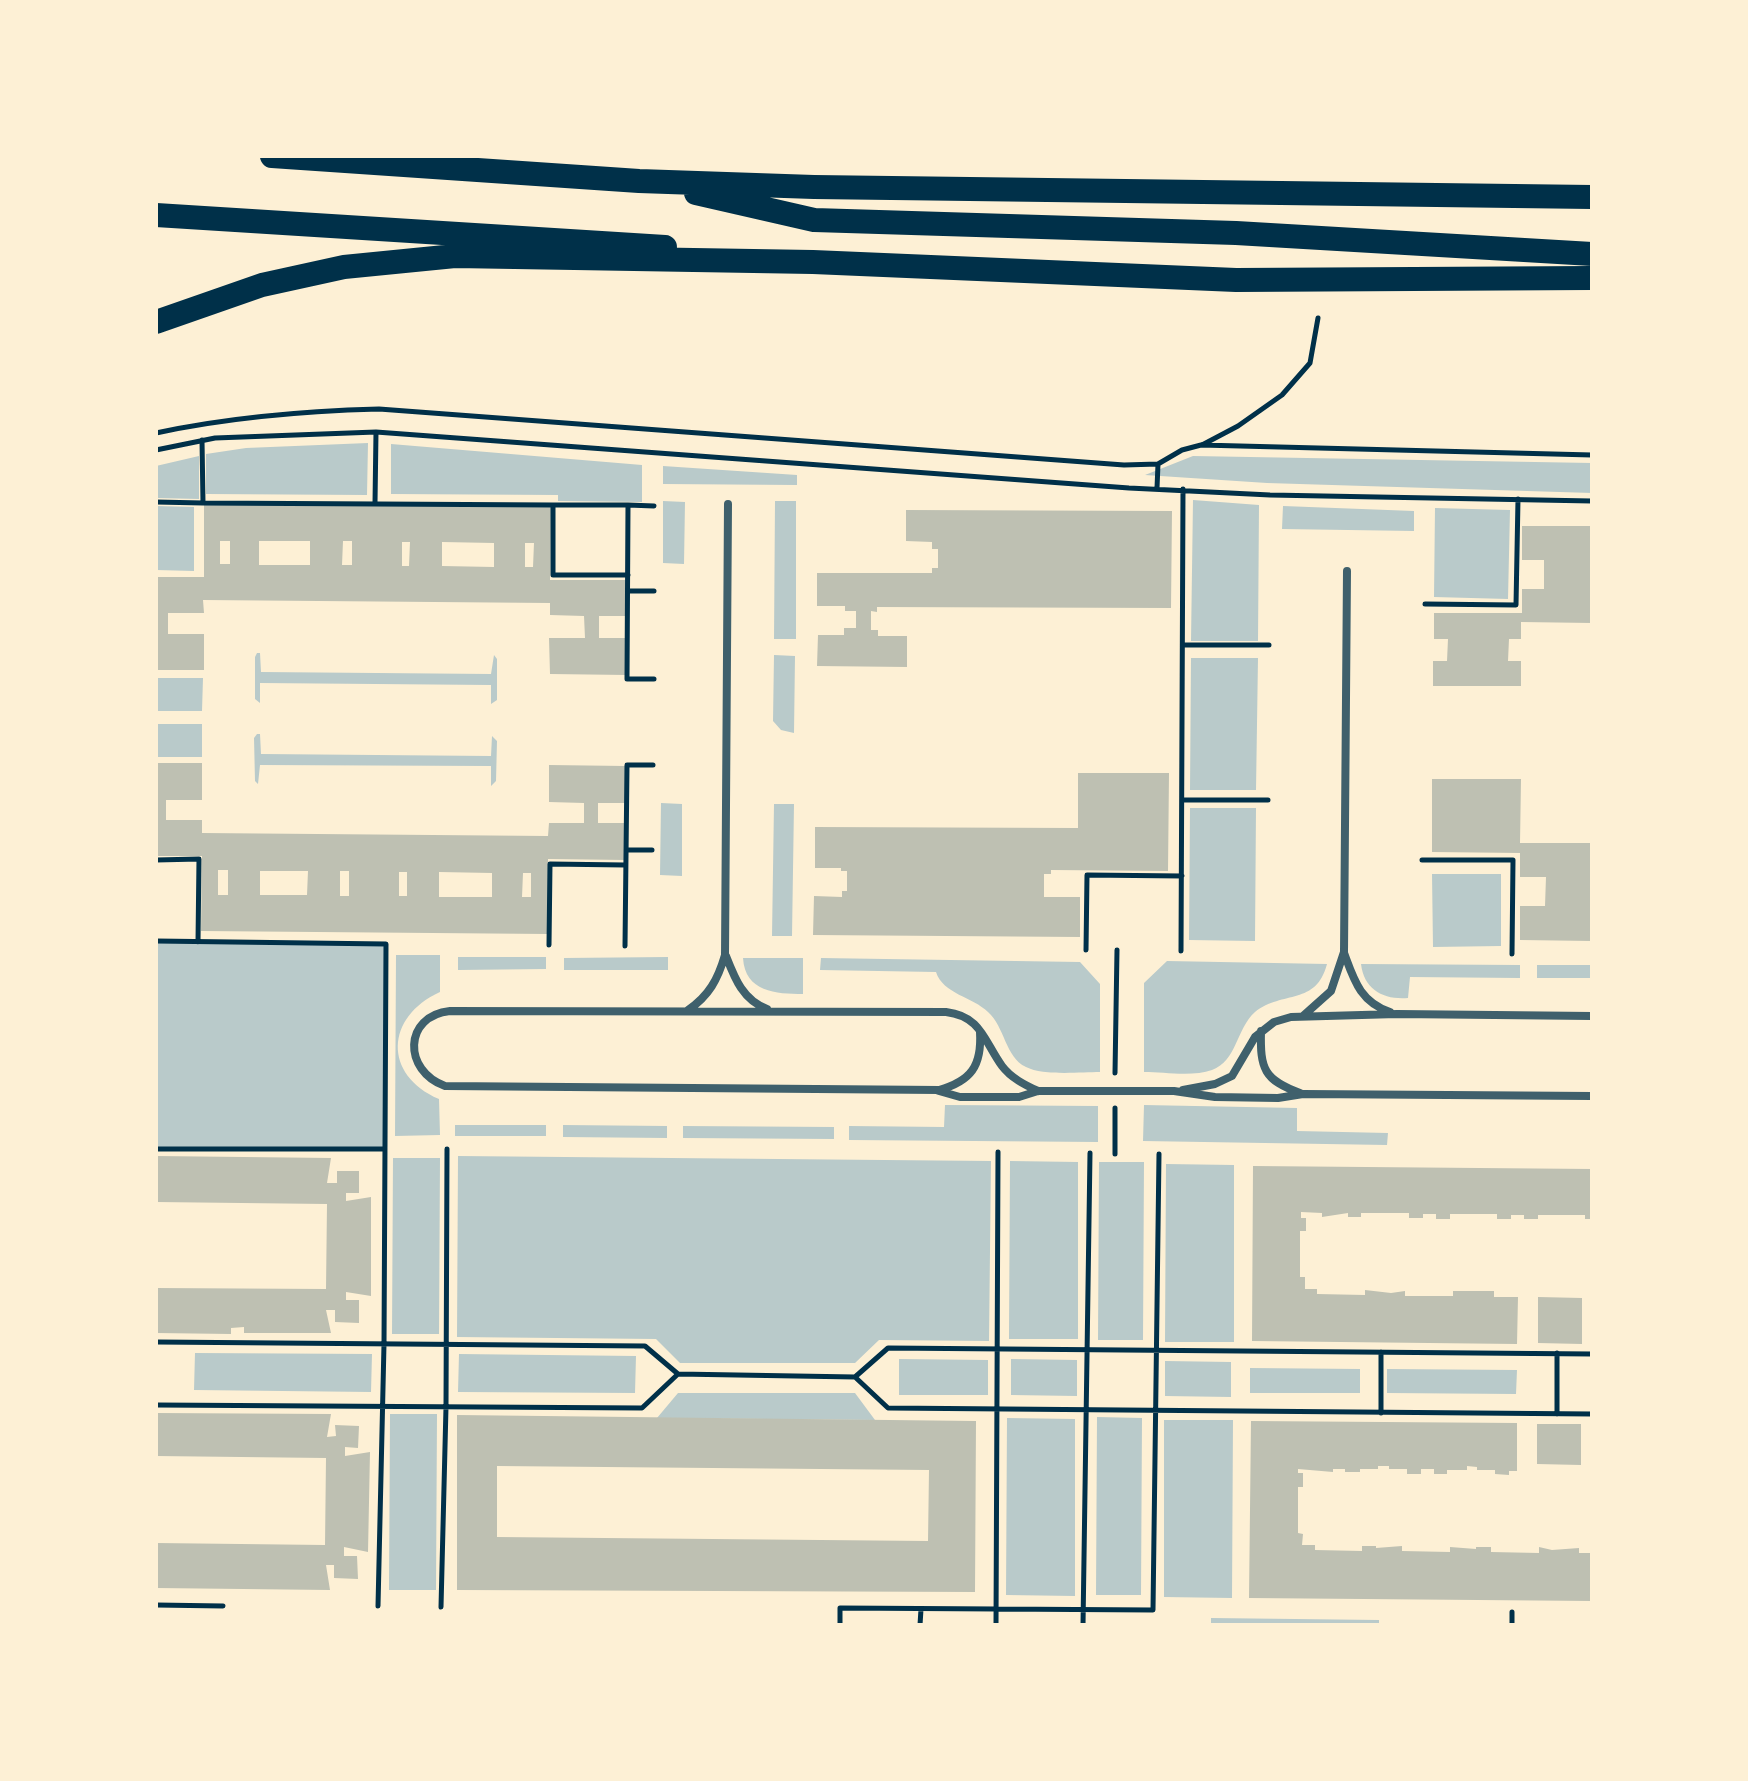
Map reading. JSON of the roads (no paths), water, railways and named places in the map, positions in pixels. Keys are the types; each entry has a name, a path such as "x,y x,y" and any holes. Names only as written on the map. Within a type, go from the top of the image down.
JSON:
{"highway":[{"path":"272,156 639,181 814,187 1592,197"},
{"path":"639,181 814,220 1236,233 1592,254"},
{"path":"156,215 454,236 637,244 813,262"},
{"path":"156,322 262,285 344,267 455,256 813,262 1236,280 1592,278"}],"street":[{"path":"686,1011 701,1001 712,987 725,955 728,504"},
{"path":"1303,1016 1331,991 1344,952 1347,571"},
{"path":"1344,952 1364,998 1379,1008 1397,1014"},
{"path":"725,955 737,984 751,1000 777,1012"},
{"path":"1038,1091 1010,1074 980,1032 964,1016 946,1012 437,1012 425,1018 418,1027 415,1055 426,1077 445,1086 939,1090 960,1097 1019,1097 1038,1091 1174,1091 1215,1097 1262,1098 1303,1094 1592,1096"},
{"path":"1174,1091 1215,1084 1232,1076 1261,1031 1281,1019 1397,1014 1592,1016"},
{"path":"1261,1031 1261,1059 1268,1076 1276,1083 1303,1094"},
{"path":"939,1090 960,1083 971,1073 978,1060 980,1032"}]}
